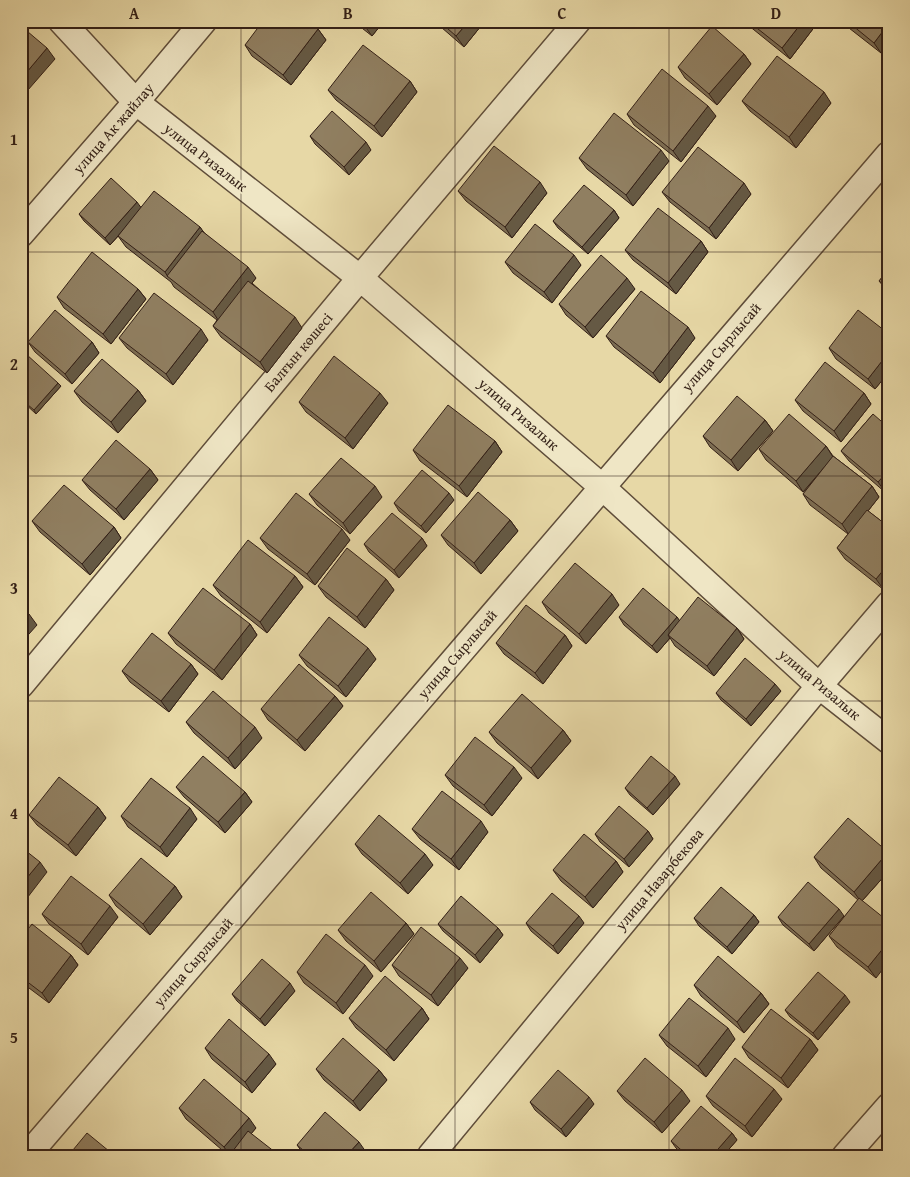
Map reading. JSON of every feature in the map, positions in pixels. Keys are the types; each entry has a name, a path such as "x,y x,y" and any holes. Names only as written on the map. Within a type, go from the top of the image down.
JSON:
{"street":[{"name":"улица Ризалык","path":"61,21 136,102 360,278 602,486 819,686 889,741"},
{"name":"улица Ак жайлау","path":"21,234 204,21"},
{"name":"Балғын көшесі","path":"21,684 360,278 578,21"},
{"name":"улица Сырлысай","path":"27,1156 889,154"},
{"name":"улица Назарбекова","path":"430,1156 889,604"},
{"path":"845,1156 889,1106"}],"building":[{"path":"263,21 308,21 318,29 283,75 245,45"},
{"path":"359,21 368,21 364,25"},
{"path":"439,21 469,21 456,36"},
{"path":"748,21 803,21 782,48"},
{"path":"847,21 889,21 889,23 874,43"},
{"path":"21,26 47,48 21,79"},
{"path":"712,26 744,54 709,94 678,67"},
{"path":"363,45 410,81 374,126 328,90"},
{"path":"777,56 824,92 789,137 742,101"},
{"path":"662,69 708,106 673,151 627,114"},
{"path":"332,111 366,142 344,167 310,136"},
{"path":"614,113 661,150 626,195 579,158"},
{"path":"494,146 540,182 505,227 458,191"},
{"path":"698,147 744,183 709,228 662,192"},
{"path":"111,178 137,202 105,238 79,214"},
{"path":"584,185 614,210 582,247 553,221"},
{"path":"154,191 200,227 165,272 118,236"},
{"path":"658,208 701,241 668,283 625,250"},
{"path":"535,224 574,255 544,292 505,262"},
{"path":"202,231 248,267 213,312 167,276"},
{"path":"92,252 138,289 103,334 57,297"},
{"path":"601,255 627,278 585,327 559,304"},
{"path":"889,269 889,288 879,281"},
{"path":"248,281 295,317 260,362 213,326"},
{"path":"641,291 688,327 653,373 606,336"},
{"path":"154,293 201,329 166,374 119,338"},
{"path":"55,310 92,342 65,374 28,342"},
{"path":"858,310 889,334 889,352 868,379 829,348"},
{"path":"26,354 58,383 34,410 21,399 21,360"},
{"path":"334,356 380,393 345,438 299,402"},
{"path":"102,359 138,390 111,422 74,391"},
{"path":"825,362 864,393 834,431 795,400"},
{"path":"737,396 765,420 731,460 703,436"},
{"path":"448,405 495,441 459,486 413,450"},
{"path":"789,414 826,446 796,481 759,449"},
{"path":"873,414 889,428 889,470 878,482 841,451"},
{"path":"116,440 150,469 116,509 82,480"},
{"path":"833,456 872,486 842,524 803,494"},
{"path":"341,458 375,486 343,523 309,494"},
{"path":"422,470 449,493 421,526 394,503"},
{"path":"64,485 114,527 82,564 32,521"},
{"path":"478,492 510,520 474,563 441,535"},
{"path":"296,493 342,529 307,574 260,538"},
{"path":"867,510 889,527 889,563 876,579 837,548"},
{"path":"392,513 422,538 394,570 364,544"},
{"path":"248,540 295,576 260,622 213,585"},
{"path":"347,548 386,579 357,617 318,586"},
{"path":"575,563 612,594 579,634 542,602"},
{"path":"203,588 250,624 214,670 168,633"},
{"path":"643,588 677,617 652,646 619,617"},
{"path":"698,597 737,628 707,666 668,635"},
{"path":"526,605 565,635 535,673 496,643"},
{"path":"21,607 29,614 21,623"},
{"path":"329,617 368,648 338,686 299,655"},
{"path":"152,633 191,664 161,701 122,671"},
{"path":"745,658 775,684 746,719 716,693"},
{"path":"299,664 335,696 297,740 261,709"},
{"path":"213,691 255,727 228,758 186,722"},
{"path":"522,694 563,730 531,768 489,732"},
{"path":"475,737 514,767 484,805 445,775"},
{"path":"203,756 245,792 218,822 176,787"},
{"path":"651,756 675,776 647,808 625,788"},
{"path":"59,777 98,807 68,845 29,815"},
{"path":"151,778 190,808 160,847 121,816"},
{"path":"442,791 481,821 451,859 412,829"},
{"path":"619,806 648,831 624,859 595,834"},
{"path":"379,815 425,854 400,883 355,844"},
{"path":"848,818 888,852 854,892 814,857"},
{"path":"584,834 616,861 585,897 553,870"},
{"path":"21,847 40,862 21,885"},
{"path":"141,858 175,886 143,924 109,895"},
{"path":"71,876 110,906 81,944 42,914"},
{"path":"808,882 839,909 809,944 778,917"},
{"path":"721,887 754,915 727,947 694,918"},
{"path":"371,892 406,923 374,961 338,930"},
{"path":"552,893 579,916 553,946 526,923"},
{"path":"461,896 498,928 475,955 438,924"},
{"path":"859,898 889,922 889,941 868,967 829,936"},
{"path":"32,924 71,955 42,993 21,977 21,938"},
{"path":"421,927 460,958 431,995 392,965"},
{"path":"326,934 365,965 336,1003 297,972"},
{"path":"718,956 761,993 737,1022 694,985"},
{"path":"262,959 290,983 260,1019 232,994"},
{"path":"818,972 845,995 813,1033 785,1010"},
{"path":"385,976 422,1008 386,1050 349,1018"},
{"path":"689,998 728,1028 698,1066 659,1035"},
{"path":"21,1007 25,1011 21,1015"},
{"path":"771,1009 810,1039 781,1078 742,1047"},
{"path":"229,1019 269,1054 245,1082 205,1048"},
{"path":"343,1038 379,1070 353,1101 316,1069"},
{"path":"645,1058 682,1090 654,1122 617,1091"},
{"path":"735,1058 774,1089 745,1126 706,1096"},
{"path":"558,1070 589,1097 561,1129 530,1102"},
{"path":"204,1079 249,1118 224,1147 179,1108"},
{"path":"701,1106 732,1133 712,1156 688,1156 671,1141"},
{"path":"325,1112 359,1142 346,1156 310,1156 297,1145"},
{"path":"248,1131 280,1156 229,1156"},
{"path":"87,1133 115,1156 68,1156"},
{"path":"561,1150 568,1156 557,1156"}]}
